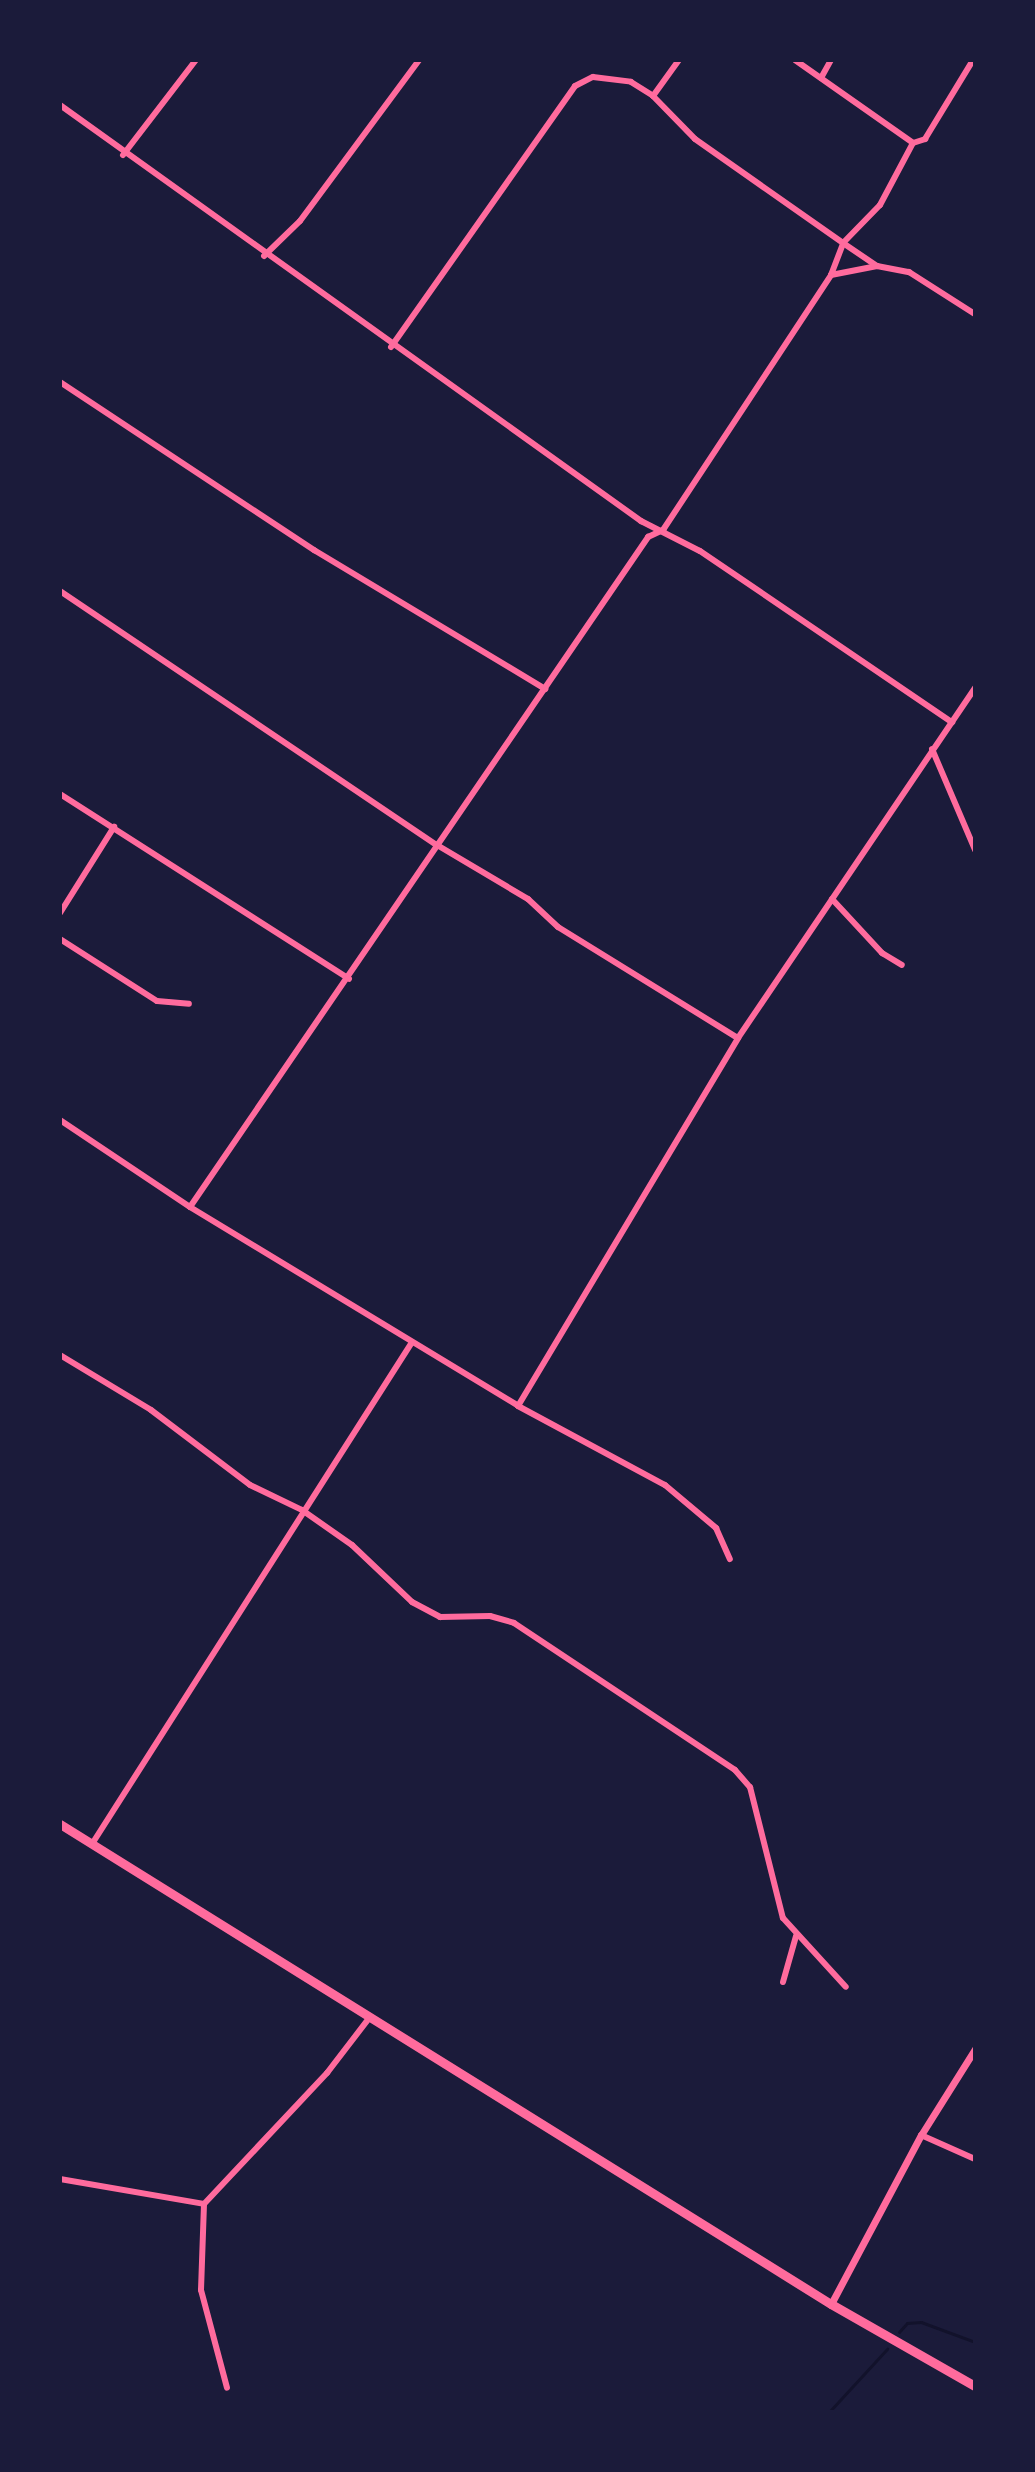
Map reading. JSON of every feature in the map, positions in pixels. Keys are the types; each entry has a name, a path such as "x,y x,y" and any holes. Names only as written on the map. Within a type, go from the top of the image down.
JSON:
{"main road":[{"path":"60,1824 831,2304 975,2386"}],"street":[{"path":"123,155 196,60"},
{"path":"264,256 300,221 419,60"},
{"path":"653,96 679,60"},
{"path":"795,60 913,143"},
{"path":"821,78 831,60"},
{"path":"190,1207 349,979 648,537 663,530 831,275 843,243 880,205 913,143 925,139 973,60"},
{"path":"391,347 575,86 593,77 631,82 653,96 695,139 877,266"},
{"path":"60,105 123,155 391,347 641,521 663,530 952,722"},
{"path":"831,275 877,266 909,272 972,312 975,301"},
{"path":"60,382 314,550 545,689"},
{"path":"60,591 437,845 738,1038"},
{"path":"518,1406 738,1038 975,688"},
{"path":"932,749 975,850"},
{"path":"60,794 349,979"},
{"path":"60,913 114,827"},
{"path":"832,899 882,953 902,965"},
{"path":"60,939 157,1001 189,1004"},
{"path":"60,1120 190,1207 518,1406 665,1485 716,1528 730,1559"},
{"path":"92,1844 302,1510 412,1342"},
{"path":"60,1355 151,1410 250,1485 302,1510 352,1545 412,1602 440,1617 490,1616 514,1623 735,1770 750,1787 776,1899 796,1936 846,1987"},
{"path":"783,1982 796,1936"},
{"path":"227,2388 201,2290 204,2204 327,2073 370,2016"},
{"path":"831,2304 921,2135 975,2049"},
{"path":"921,2135 975,2159"},
{"path":"60,2179 204,2204"}],"waterway":[{"path":"899,2332 907,2323 921,2322 975,2342"},
{"path":"829,2412 887,2349"}]}
